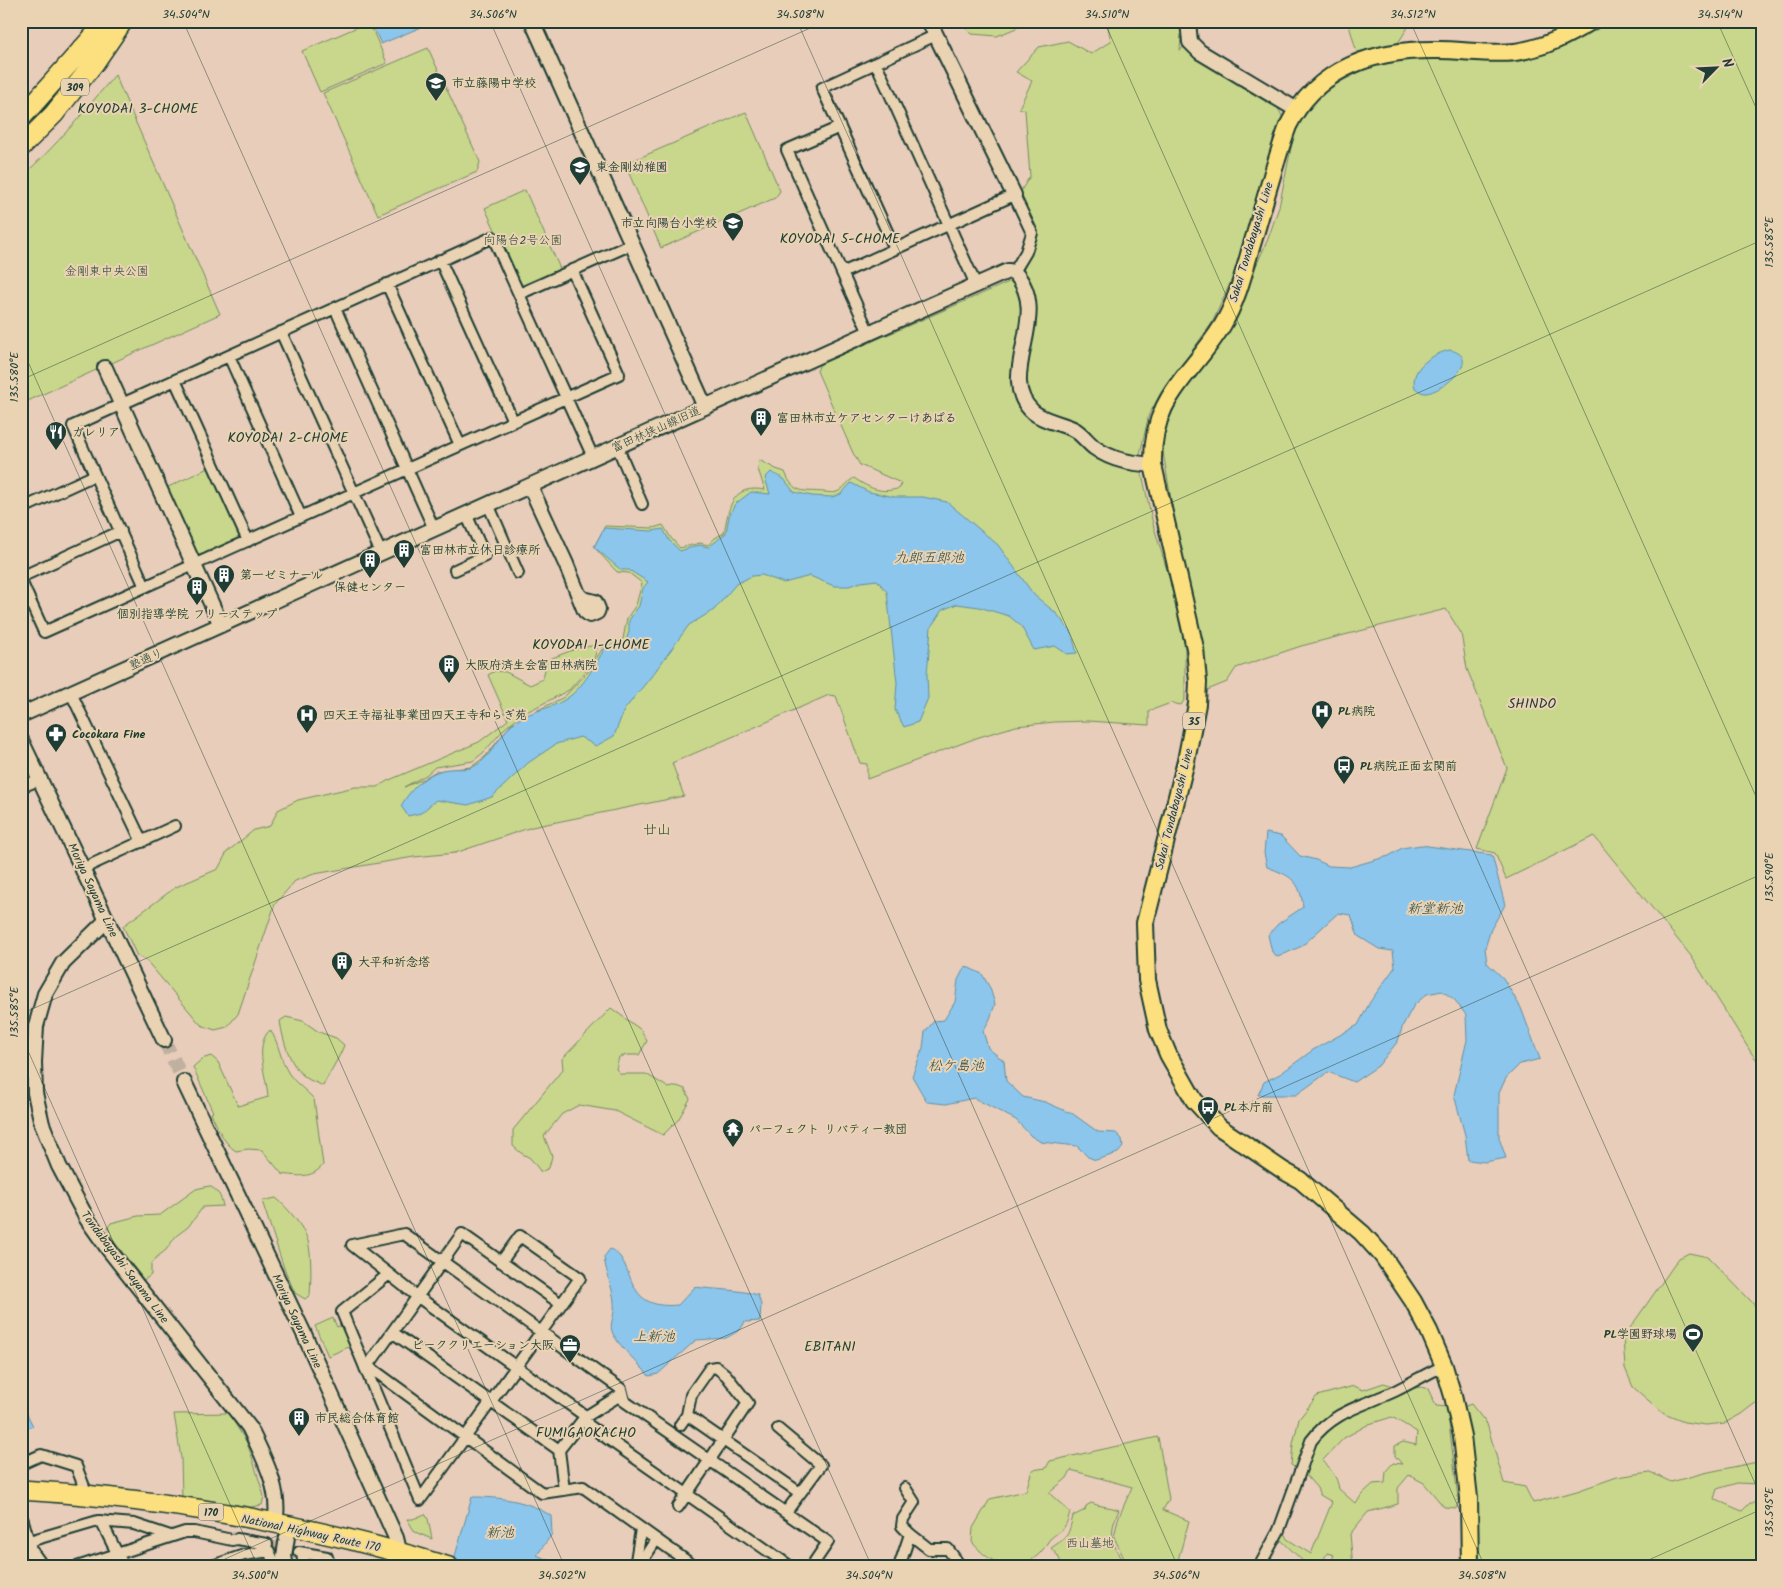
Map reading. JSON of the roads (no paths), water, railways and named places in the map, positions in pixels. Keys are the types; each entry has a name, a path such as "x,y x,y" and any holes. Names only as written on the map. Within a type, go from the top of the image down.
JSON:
{"highway":[{"name":"309","path":"21,103 73,51 99,21"},
{"name":"309","path":"21,118 107,21"},
{"name":"309","path":"21,132 122,21"},
{"name":"309","path":"21,147 54,114 95,62 122,21"},
{"name":"National Highway Route 170","path":"21,1490 158,1504 281,1530 399,1561 449,1567"},
{"name":"National Highway Route 170","path":"21,1501 98,1507 218,1524 281,1530"}],"main road":[{"name":"Sakai Tondabayashi Line","path":"1470,1567 1469,1498 1462,1436 1444,1366 1429,1331 1413,1301 1382,1255 1362,1233 1300,1180 1219,1127 1194,1100 1181,1080 1158,1030 1147,980 1145,923 1186,761 1197,704 1198,682 1195,648 1153,465 1152,448 1159,416 1167,400 1222,326 1237,294 1288,126 1297,110 1319,85 1333,75 1368,58 1383,54 1419,50 1522,51 1556,41 1592,21"}],"street":[{"name":"富田林狭山線旧道","path":"221,625 705,407 532,21"},
{"path":"929,21 1032,233 1026,252 1014,272"},
{"path":"1188,21 1190,42 1200,52 1297,110"},
{"path":"895,249 822,88 936,35"},
{"path":"876,63 976,285"},
{"path":"840,127 787,150 869,333"},
{"path":"842,273 1014,195"},
{"path":"145,587 73,426 493,236 593,457"},
{"path":"519,294 632,244"},
{"path":"440,260 513,421"},
{"path":"21,581 44,632 618,374 572,270"},
{"path":"1014,272 1022,284 1028,305 1028,324 1019,375 1022,397 1027,405 1038,416 1076,431 1109,457 1132,463 1153,465"},
{"path":"705,407 1002,273 1014,272"},
{"path":"387,284 460,445"},
{"path":"334,308 434,529"},
{"path":"282,332 381,553"},
{"path":"229,356 301,517"},
{"path":"105,368 221,625"},
{"path":"175,380 248,541"},
{"path":"618,446 642,504"},
{"path":"21,509 95,475"},
{"path":"530,486 580,596"},
{"path":"488,504 518,573"},
{"path":"455,570 485,556 466,514"},
{"path":"21,577 121,531"},
{"name":"塾通り","path":"71,693 221,625"},
{"path":"21,715 71,693 142,842"},
{"name":"Moriya Sayama Line","path":"21,740 164,1040"},
{"path":"21,787 41,779"},
{"path":"82,869 175,826"},
{"name":"Tondabayashi Sayama Line","path":"107,920 62,963 45,994 36,1026 34,1062 35,1093 42,1124 59,1166 87,1220 249,1427 272,1480 286,1567"},
{"name":"Moriya Sayama Line","path":"184,1082 308,1342 396,1538 399,1561"},
{"path":"791,1567 588,1425 585,1417 418,1296 352,1245 404,1234 442,1260 621,1389 624,1401 828,1542 811,1567"},
{"path":"366,1367 462,1234 561,1304"},
{"path":"389,1274 342,1312 420,1500 580,1278 520,1236 501,1262"},
{"path":"392,1332 559,1450"},
{"path":"1260,1567 1279,1530 1311,1441 1319,1430 1330,1420 1398,1390 1444,1366"},
{"path":"366,1367 542,1493 583,1488 695,1567"},
{"path":"678,1507 748,1403 726,1375 716,1367 710,1368 691,1395 687,1415 680,1424"},
{"path":"564,1490 559,1450 585,1417 622,1394"},
{"path":"687,1415 800,1492"},
{"path":"778,1429 821,1465 786,1512"},
{"path":"21,1464 41,1455 76,1466 85,1489 85,1496"},
{"path":"905,1488 914,1502 903,1519 902,1526 929,1549 948,1549 961,1567"},
{"path":"21,1521 24,1542 41,1567"},
{"path":"101,1521 124,1567"},
{"path":"24,1542 87,1523 101,1521 134,1524 170,1536"},
{"path":"636,1567 641,1529"},
{"path":"77,1567 185,1532 266,1544"},
{"path":"899,1567 910,1534"},
{"path":"232,1540 244,1555"},
{"path":"636,1567 656,1540"},
{"path":"209,1567 244,1555 269,1551 276,1567"},
{"path":"304,1567 301,1552 327,1558 330,1567"}],"water":[{"path":"416,21 419,28 381,44 371,22"},
{"path":"1450,350 1460,354 1463,360 1462,367 1456,375 1449,382 1432,392 1424,393 1415,388 1414,381 1419,368 1430,358"},
{"name":"九郎五郎池","path":"771,472 784,479 794,492 812,496 832,497 841,494 851,483 869,492 895,497 923,497 947,502 998,545 1034,595 1057,614 1071,632 1077,653 1067,654 1055,646 1034,650 1021,626 1009,616 979,607 957,604 942,610 931,627 927,675 928,698 918,722 904,727 895,710 897,683 887,592 877,580 849,586 834,586 810,576 784,583 762,575 752,576 736,584 714,610 689,625 624,710 614,736 596,746 580,737 556,744 528,763 492,797 468,805 436,800 421,813 408,816 401,806 421,781 442,770 473,767 479,763 489,754 506,730 517,720 566,699 583,683 605,648 625,643 629,632 629,620 639,606 643,588 648,582 629,570 621,570 594,547 604,528 652,531 663,529 669,540 680,551 699,545 709,547 726,533 729,516 735,504 751,492 770,494 765,478"},
{"name":"新堂新池","path":"1266,833 1281,836 1300,856 1329,866 1350,867 1389,856 1402,848 1421,845 1492,855 1505,905 1491,929 1485,948 1487,963 1503,978 1521,1008 1540,1059 1520,1064 1506,1078 1499,1093 1499,1138 1506,1158 1485,1162 1468,1160 1465,1135 1454,1095 1467,1040 1466,1015 1454,999 1442,991 1427,994 1414,1005 1403,1025 1398,1041 1378,1066 1354,1082 1328,1072 1296,1095 1258,1095 1264,1082 1280,1074 1313,1050 1358,1025 1370,1002 1395,967 1393,951 1379,949 1358,936 1351,915 1338,913 1302,946 1278,957 1272,952 1268,935 1278,924 1303,907 1302,898 1293,880 1267,867 1264,853"},
{"name":"松ケ島池","path":"965,966 982,974 990,988 995,1004 990,1019 983,1031 988,1048 1004,1061 1006,1081 1023,1097 1045,1102 1073,1114 1098,1132 1116,1133 1122,1139 1123,1147 1118,1153 1096,1160 1088,1157 1077,1146 1041,1142 1031,1136 1016,1120 974,1098 946,1104 927,1102 912,1076 923,1048 925,1032 934,1021 944,1020 955,1002 958,980"},
{"name":"上新池","path":"610,1249 619,1255 638,1293 647,1300 660,1305 678,1305 695,1287 750,1293 758,1295 761,1305 760,1321 745,1322 740,1330 726,1338 696,1340 658,1374 649,1376 621,1345 612,1331 614,1298 604,1257"},
{"path":"21,1402 33,1426 21,1431"},
{"name":"新池","path":"472,1497 513,1500 533,1506 551,1516 552,1534 537,1555 563,1567 458,1567 455,1556"}],"tunnel":[{"path":"164,1040 184,1082"},
{"path":"267,1544 299,1552"}],"place":[{"name":"市立藤陽中学校","path":"436,102"},
{"name":"東金剛幼稚園","path":"580,186"},
{"name":"市立向陽台小学校","path":"733,242"},
{"name":"富田林市立ケアセンターけあぱる","path":"761,437"},
{"name":"ガレリア","path":"56,451"},
{"name":"富田林市立休日診療所","path":"404,569"},
{"name":"保健センター","path":"370,579"},
{"name":"第一ゼミナール","path":"224,594"},
{"name":"個別指導学院 フリーステップ","path":"197,606"},
{"name":"大阪府済生会富田林病院","path":"449,684"},
{"name":"PL病院","path":"1322,730"},
{"name":"四天王寺福祉事業団四天王寺和らぎ苑","path":"307,734"},
{"name":"Cocokara Fine","path":"56,753"},
{"name":"PL病院正面玄関前","path":"1344,785"},
{"name":"大平和祈念塔","path":"342,981"},
{"name":"PL本庁前","path":"1208,1126"},
{"name":"パーフェクト リバティー教団","path":"733,1148"},
{"name":"PL学園野球場","path":"1693,1353"},
{"name":"ピーククリエーション大阪","path":"570,1364"},
{"name":"市民総合体育館","path":"299,1437"}],"district":[{"name":"KOYODAI 3-CHOME","path":"138,108"},
{"name":"KOYODAI 5-CHOME","path":"840,238"},
{"name":"KOYODAI 2-CHOME","path":"288,437"},
{"name":"KOYODAI 1-CHOME","path":"591,644"},
{"name":"SHINDO","path":"1532,703"},
{"name":"廿山","path":"657,829"},
{"name":"EBITANI","path":"830,1346"},
{"name":"FUMIGAOKACHO","path":"586,1432"}],"park label":[{"name":"向陽台2号公園","path":"523,240"},
{"name":"金剛東中央公園","path":"107,271"},
{"name":"西山墓地","path":"1090,1543"}]}
